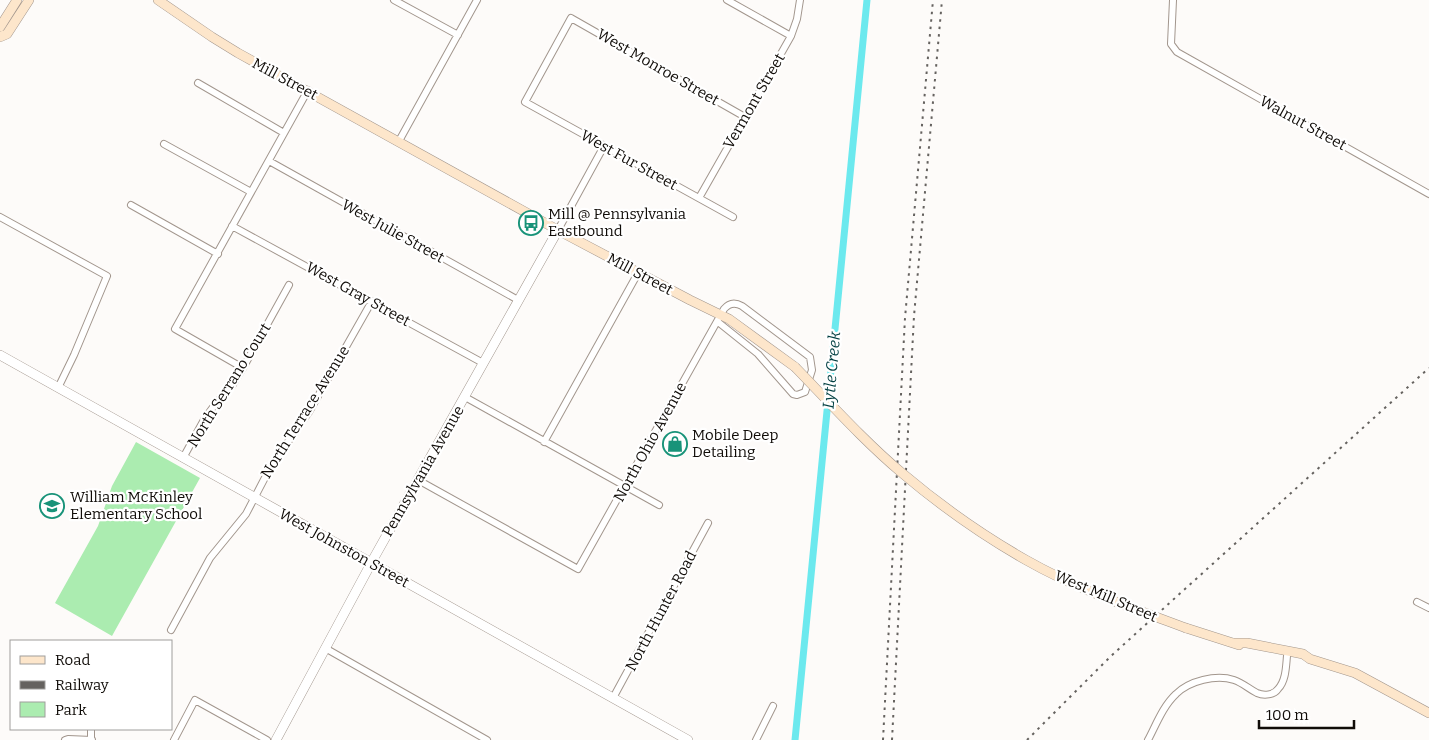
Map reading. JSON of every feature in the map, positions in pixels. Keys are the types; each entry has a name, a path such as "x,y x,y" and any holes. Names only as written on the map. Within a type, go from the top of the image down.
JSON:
{"main road":[{"path":"0,27 18,0"},
{"path":"0,38 7,34 29,0"},
{"name":"Mill Street","path":"158,0 221,43 558,230 720,318 729,319 795,367 901,472 951,512 984,534"},
{"name":"West Mill Street","path":"984,534 1027,560 1114,602 1246,648 1304,660 1310,659"},
{"name":"West Mill Street","path":"1234,643 1246,643 1303,654 1310,659 1355,673 1429,713"}],"street":[{"path":"394,0 458,35"},
{"path":"399,141 477,0"},
{"path":"726,0 791,36"},
{"name":"Vermont Street","path":"699,198 791,36 797,19 800,0"},
{"name":"Walnut Street","path":"1173,0 1171,44 1177,52 1429,194"},
{"name":"West Fur Street","path":"571,18 525,102 733,217"},
{"name":"West Monroe Street","path":"571,18 745,117"},
{"path":"198,83 284,133"},
{"path":"243,368 175,329 308,90"},
{"path":"164,144 251,192"},
{"path":"558,230 604,146"},
{"name":"West Julie Street","path":"268,161 518,300"},
{"path":"131,205 218,254"},
{"path":"0,217 107,276 58,388"},
{"name":"West Gray Street","path":"232,226 483,363"},
{"name":"Pennsylvania Avenue","path":"276,740 371,563 558,230"},
{"path":"544,442 638,273"},
{"name":"North Serrano Court","path":"183,458 205,418 232,386 289,285"},
{"name":"North Terrace Avenue","path":"172,630 210,558 226,536 239,524 271,466 309,412 372,301"},
{"path":"738,304 810,357 812,370 805,392 797,395 794,394 758,354 720,318 727,306 738,304"},
{"name":"North Ohio Avenue","path":"418,480 578,569 720,318"},
{"name":"West Johnston Street","path":"0,356 688,740"},
{"path":"465,397 659,505"},
{"name":"North Hunter Road","path":"614,698 708,523"},
{"path":"1417,602 1429,608"},
{"path":"325,648 487,740"},
{"path":"1148,740 1168,703 1186,686 1215,678 1232,679 1248,686 1257,693 1268,695 1278,690 1282,682 1288,656"},
{"path":"174,740 195,700 267,740"},
{"path":"756,740 774,706"},
{"path":"65,740 92,740"}],"green space":[{"path":"136,442 200,478 112,636 55,603 98,526 112,486"}],"waterway":[{"name":"Lytle Creek","path":"795,740 867,0"}],"railway":[{"path":"883,740 905,318 933,0"},
{"path":"892,740 914,316 942,0"},
{"path":"1027,740 1111,656 1429,368"}],"place":[{"name":"Mill @ Pennsylvania Eastbound","path":"531,223"},
{"name":"Mobile Deep Detailing","path":"675,444"},
{"name":"William McKinley Elementary School","path":"52,506"}]}
